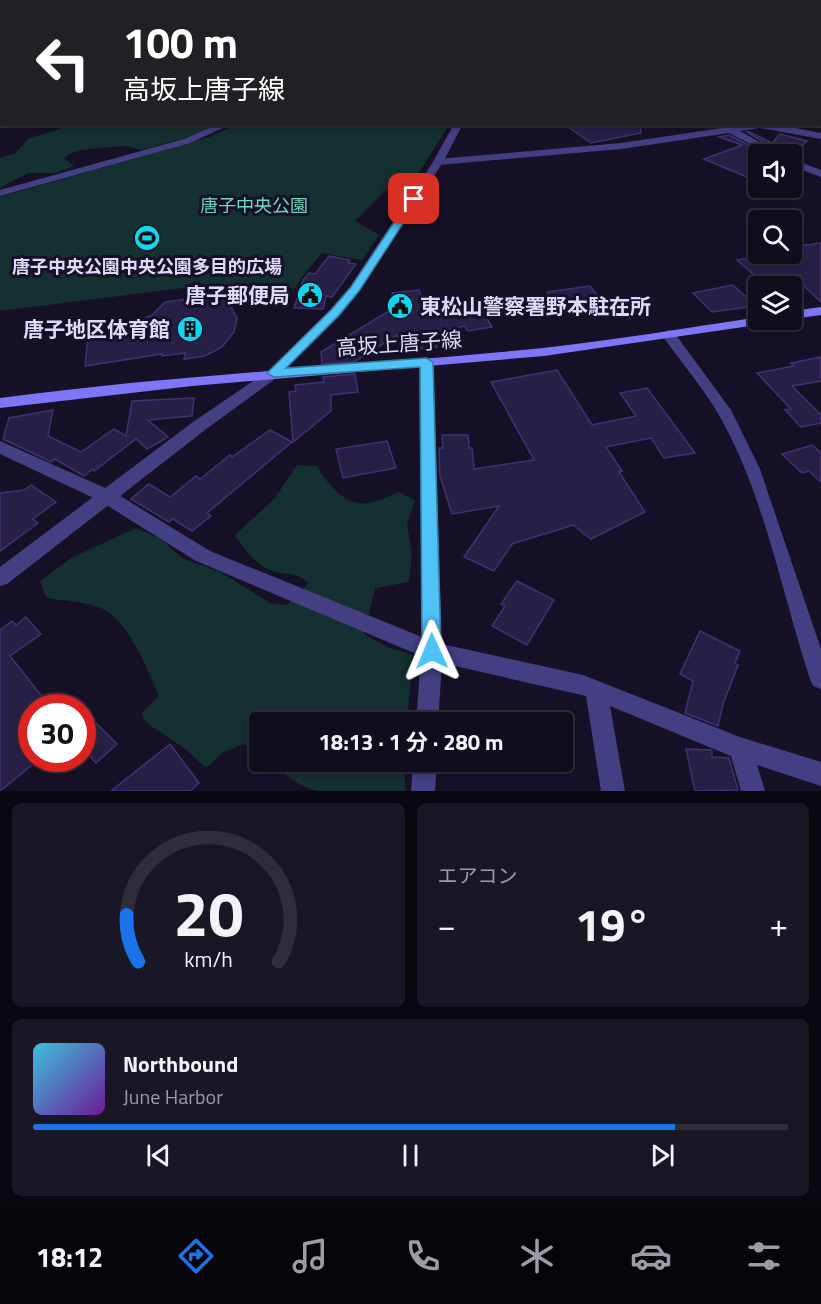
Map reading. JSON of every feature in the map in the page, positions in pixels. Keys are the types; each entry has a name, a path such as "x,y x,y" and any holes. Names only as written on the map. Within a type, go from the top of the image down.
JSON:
{"main road":[{"path":"802,314 821,311"},
{"name":"高坂上唐子線","path":"0,403 126,387 274,373 515,355 748,322"}],"street":[{"path":"0,193 187,141 223,126"},
{"path":"0,578 199,426 274,373 335,313 355,289 438,162 458,126"},
{"path":"438,162 590,150 756,126"},
{"path":"767,126 821,136"},
{"path":"731,130 757,144"},
{"path":"802,166 821,174"},
{"path":"668,334 702,380 739,438 782,556 821,679"},
{"path":"426,362 432,651 428,712"},
{"path":"0,447 106,496 203,556 432,651 583,685 740,748 821,774"},
{"path":"596,691 613,791"},
{"path":"740,748 753,791"},
{"path":"423,791 424,772"}],"green space":[{"path":"69,126 222,126 141,150 127,146 76,151 64,158 74,166 55,173 28,173 0,188 0,158 16,153 28,139"},
{"name":"唐子中央公園","path":"234,126 448,126 406,193 385,191 355,221 379,235 362,260 322,253 301,278 296,288 191,287 0,311 0,197 209,137"},
{"path":"297,465 317,466 331,486 351,501 371,502 399,492 415,500 407,524 412,554 409,582 375,588 364,634 388,647 413,655 408,712 249,712 249,747 243,744 222,753 206,768 184,748 148,724 141,714 159,696 135,645 118,621 109,613 92,605 47,598 40,581 71,558 136,528 161,539 182,558 220,572 270,603 287,605 308,583 294,575 273,571 258,563 235,535 275,498"},
{"path":"283,772 404,772 406,791 318,791 293,780"}],"building":[{"path":"567,126 640,126 641,133 591,143"},
{"path":"747,132 772,143 780,134 807,141 802,146 766,144"},
{"path":"729,135 748,145 748,178 704,159 742,145 719,137"},
{"path":"821,243 821,302 802,284 802,276 755,276 737,260 748,258 748,264 802,264 802,246"},
{"path":"329,256 350,260 348,263 356,264 332,297 326,296 323,309 294,308 303,280 309,273 315,274"},
{"path":"733,285 748,299 748,307 712,312 693,293"},
{"path":"590,286 603,302 561,310 547,292"},
{"path":"419,290 427,313 480,307 492,327 468,331 465,326 433,332 437,347 401,351 397,335 354,362 322,364 321,352 396,307 392,293"},
{"name":"唐子地区体育館","path":"217,295 229,303 237,318 234,332 222,347 205,356 184,359 185,353 162,356 162,354 85,366 88,336 146,329 146,317 151,316 165,302"},
{"path":"821,357 821,381 792,386 821,415 821,423 801,427 785,410 791,409 757,373 794,366 791,363"},
{"path":"557,370 592,425 636,416 620,393 647,388 695,453 664,458 651,438 606,447 645,512 591,539 573,525 512,544 494,571 464,557 499,506 452,514 440,476 439,448 443,448 442,435 468,435 474,469 534,460 491,382"},
{"path":"355,374 358,392 331,395 331,411 293,442 289,392 296,391 295,385 324,382 323,377"},
{"path":"194,398 192,416 148,420 168,437 147,449 136,439 84,476 55,459 51,462 3,439 9,418 53,410 48,436 81,452 114,429 126,436 132,401"},
{"path":"270,430 292,442 207,513 211,516 192,531 173,519 169,522 131,499 149,484 170,497 196,476 200,479 230,455 232,457"},
{"path":"387,441 396,468 343,478 336,449"},
{"path":"812,445 821,453 821,482 809,471 802,473 782,454"},
{"path":"31,485 56,502 33,519 38,523 0,551 0,493 24,490"},
{"path":"517,581 554,600 527,645 492,626 505,606 501,604"},
{"path":"26,617 41,634 10,656 40,694 18,694 18,772 23,772 0,791 0,630 12,621 16,625"},
{"path":"700,631 740,651 735,663 738,665 723,704 718,726 685,713 693,681 680,674"},
{"path":"96,723 117,744 96,763"},
{"path":"170,744 199,783 190,791 111,791"},
{"path":"686,749 712,750 712,757 729,758 738,790 695,791"}],"place":[{"name":"唐子中央公園中央公園多目的広場","path":"147,238"},
{"name":"唐子郵便局","path":"310,295"},
{"name":"東松山警察署野本駐在所","path":"400,306"},
{"name":"唐子地区体育館","path":"190,329"}],"route":[{"path":"414,199 355,289 335,313 274,373 426,362 432,651"}]}
